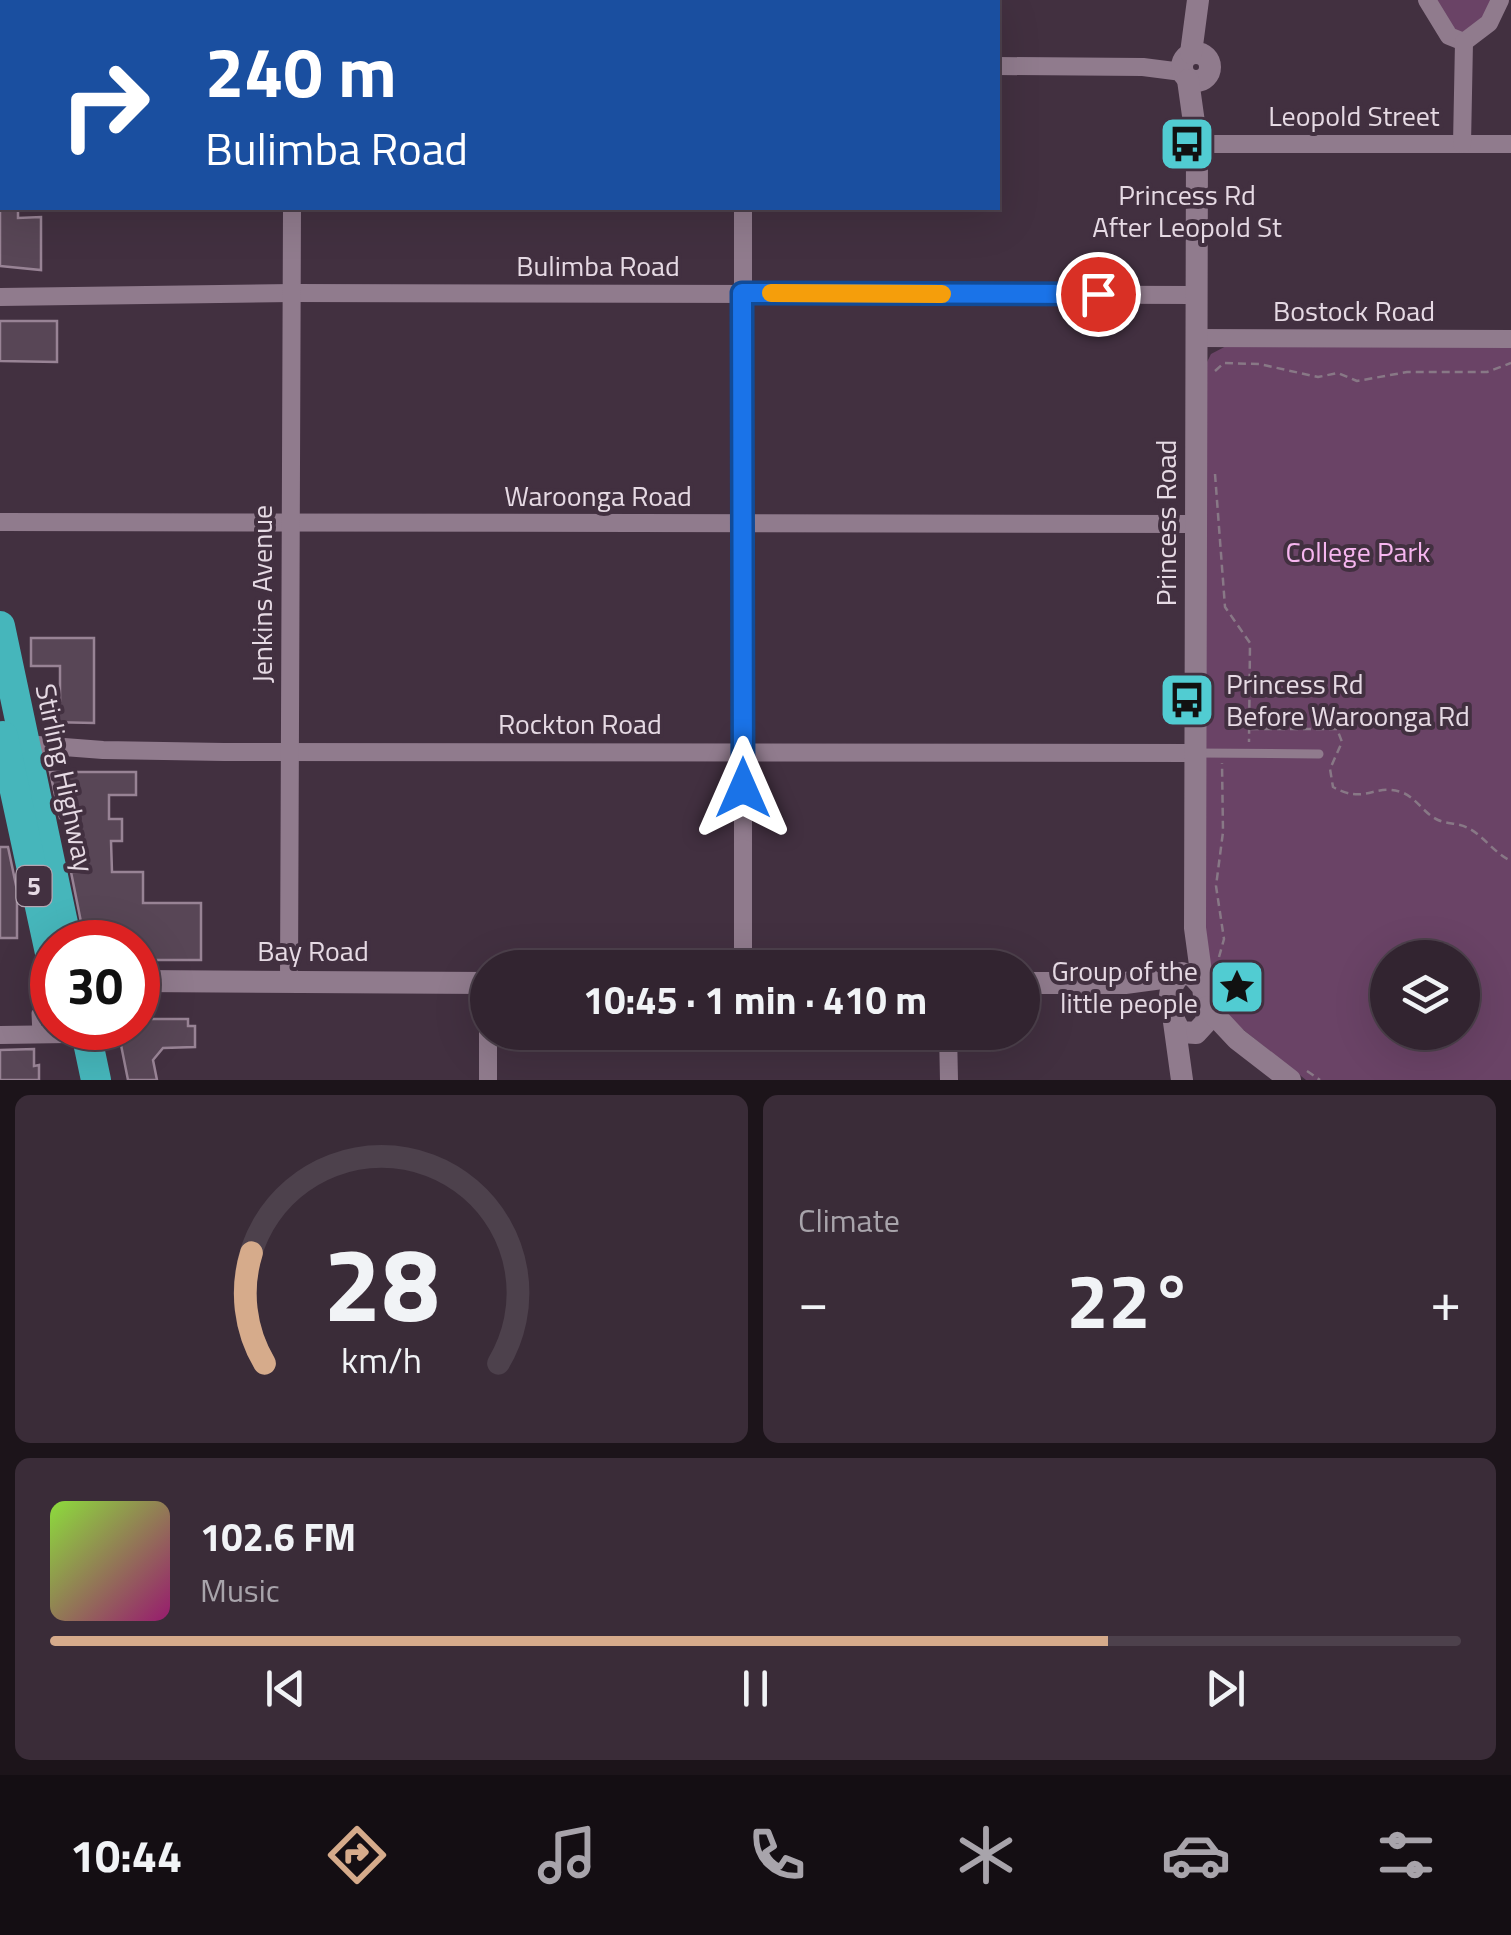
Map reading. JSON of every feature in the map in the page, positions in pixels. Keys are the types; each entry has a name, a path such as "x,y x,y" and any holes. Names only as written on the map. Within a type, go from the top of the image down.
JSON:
{"highway":[{"name":"Stirling Highway","path":"0,626 61,920"},
{"name":"Stirling Highway","path":"0,723 43,920"},
{"path":"75,1050 78,1080"},
{"path":"82,1050 96,1080"}],"street":[{"path":"1428,0 1449,36 1464,42"},
{"path":"1464,42 1489,24 1500,0"},
{"name":"Princess Road","path":"1198,2 1192,67 1197,144 1195,928 1210,991"},
{"path":"1462,144 1464,42"},
{"path":"1000,66 1192,67"},
{"name":"Leopold Street","path":"1197,144 1511,144"},
{"name":"Jenkins Avenue","path":"289,980 292,210"},
{"path":"743,210 743,950"},
{"name":"Bulimba Road","path":"0,297 292,293 1196,295"},
{"name":"Bostock Road","path":"1196,338 1511,339"},
{"name":"Waroonga Road","path":"0,522 1196,524"},
{"name":"Rockton Road","path":"25,744 103,750 1196,753"},
{"name":"Princess Road","path":"1176,982 1195,928"},
{"path":"1040,983 1176,982 1192,976 1210,991 1237,1038"},
{"name":"Bay Road","path":"160,981 470,983"},
{"path":"1176,982 1188,1029 1182,1080"},
{"path":"1188,1029 1208,1021 1210,991"},
{"path":"1188,1029 1237,1038 1298,1075"},
{"path":"0,1035 30,1035"},
{"path":"488,1050 488,1080"},
{"path":"948,1050 948,1080"}],"lane":[{"path":"1196,753 1319,754"}],"path":[{"path":"1215,386 1216,369 1224,363 1260,364 1318,377 1338,373 1357,381 1407,372 1488,372 1511,364"},
{"path":"1214,470 1225,607 1250,643 1249,743 1223,741 1223,832 1216,886 1224,939 1215,964"},
{"path":"1249,728 1338,729 1342,742 1330,769 1333,788 1348,796 1396,790 1410,796 1438,820 1466,827 1511,861"},
{"path":"1210,991 1232,1008"},
{"path":"1298,1075 1320,1080"}],"green space":[{"path":"1433,0 1493,0 1486,18 1465,33 1455,30"},
{"name":"College Park","path":"1230,344 1511,346 1511,1080 1306,1080 1212,1001 1204,920 1205,366 1211,354"}],"building":[{"path":"0,210 18,210 18,218 41,217 41,270 0,266"},
{"path":"0,321 57,321 57,362 0,361"},
{"path":"31,638 94,638 94,723 49,722 42,714 42,701 60,701 60,666 31,666"},
{"path":"50,772 136,772 136,795 109,795 109,819 122,819 122,841 111,841 112,872 143,872 143,903 201,903 201,960 160,960 160,920 81,920 71,872 79,872 68,818 60,818"},
{"path":"0,847 8,847 17,890 17,938 0,938"},
{"path":"160,1019 188,1019 188,1026 195,1026 195,1047 163,1048 153,1060 157,1080 128,1080 122,1050 160,1050"},
{"path":"0,1050 34,1050 39,1080 0,1080"}],"slow traffic":[{"path":"771,293 942,294"}],"place":[{"name":"Princess Rd After Leopold St","path":"1187,144"},
{"name":"Princess Rd Before Waroonga Rd","path":"1187,700"},
{"name":"Group of the little people","path":"1237,987"}],"route":[{"path":"743,788 742,293 1098,294"}]}
